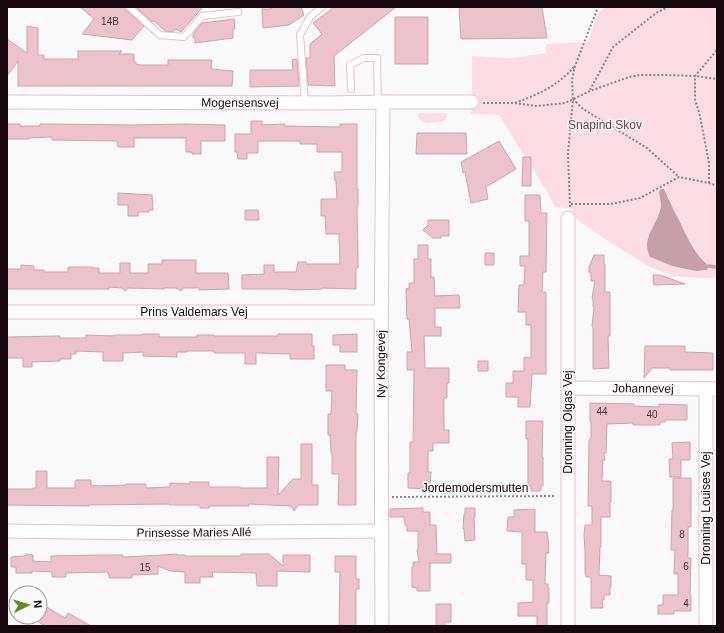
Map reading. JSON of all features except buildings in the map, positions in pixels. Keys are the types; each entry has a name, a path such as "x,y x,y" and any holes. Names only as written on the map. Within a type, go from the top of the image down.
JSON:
{"street":[{"name":"Mogensensvej","path":"7,102 472,102"},
{"name":"Ny Kongevej","path":"380,102 382,626"},
{"name":"Dronning Olgas Vej","path":"568,218 568,626"},
{"name":"Prins Valdemars Vej","path":"7,312 381,312"},
{"name":"Johannevej","path":"568,388 712,389"},
{"name":"Dronning Louises Vej","path":"706,626 712,389"},
{"name":"Prinsesse Maries Allé","path":"7,531 382,531"}],"lane":[{"path":"128,7 160,36 184,37 202,16 238,12"},
{"path":"305,103 300,35 310,17 322,7"},
{"path":"351,89 350,65 364,58 378,58 380,102"}],"path":[{"path":"568,218 571,204 568,153 573,99 572,80 575,66 598,7"},
{"path":"590,91 614,47 656,13 668,7"},
{"path":"709,183 708,156 695,99 695,76 717,50"},
{"path":"514,103 545,91 566,76 575,66"},
{"path":"472,102 514,103 537,106 565,103 590,91 629,77 640,75 695,76 717,79"},
{"path":"573,99 583,109 647,148 679,177 717,186"},
{"path":"571,204 611,204 640,198 679,177"},
{"name":"Jordemodersmutten","path":"381,497 568,496"}],"green space":[{"name":"Snapind Skov","path":"606,7 717,7 717,278 672,276 648,266 574,217 573,209 555,207 499,115 471,114 472,56 512,58 546,53 546,44 588,42 597,14","holes":["664,189 688,238 700,257 709,266 707,270 696,271 672,266 650,257 648,254 648,237 660,212"]},
{"path":"419,113 446,113 447,116 446,119 442,121 426,123 418,117"}],"shaded area":[{"path":"661,189 664,189 693,247 704,262 709,266 707,270 696,271 672,266 650,257 647,245 650,232 661,209 659,192"}],"waterway":[{"path":"709,266 717,267"}]}
